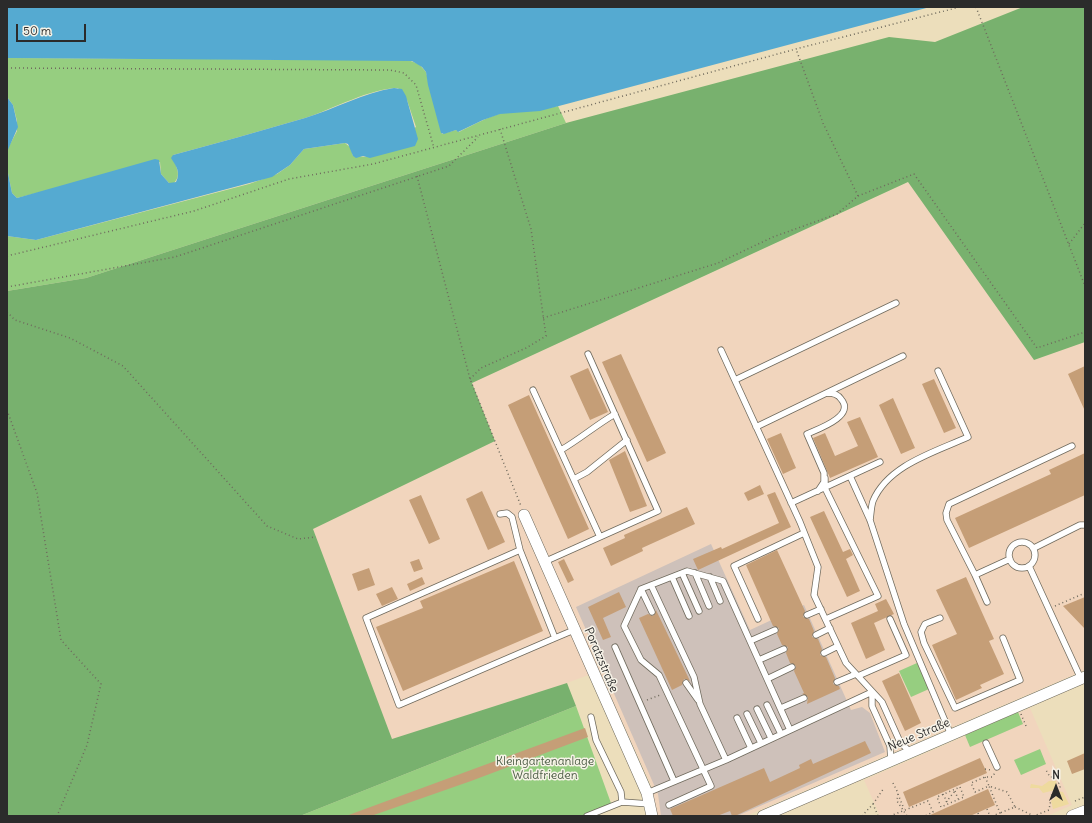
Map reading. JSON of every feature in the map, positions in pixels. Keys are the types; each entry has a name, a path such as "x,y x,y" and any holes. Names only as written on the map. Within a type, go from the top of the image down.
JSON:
{"street":[{"name":"Poratzstraße","path":"524,515 647,794 652,816"},
{"name":"Neue Straße","path":"763,816 1083,678"},
{"path":"1072,816 1085,811"}],"lane":[{"path":"735,380 896,303"},
{"path":"721,350 791,503 818,567 814,595 846,663 882,702 900,742 911,753"},
{"path":"544,562 658,511 588,354"},
{"path":"756,427 903,356"},
{"path":"870,520 872,502 888,478 899,469 968,437 938,371"},
{"path":"533,390 600,537"},
{"path":"826,393 832,393 843,400 844,406 842,414 836,420 807,434 824,473 825,488 878,596 826,619"},
{"path":"560,450 579,440 600,422 615,414"},
{"path":"574,479 587,472 626,440"},
{"path":"987,602 947,520 946,508 949,504 1072,446"},
{"path":"791,503 880,462"},
{"path":"850,476 870,520 904,624 950,735"},
{"path":"818,491 825,478"},
{"path":"500,514 507,513 512,517 520,550 555,638"},
{"path":"1034,548 1085,525"},
{"path":"758,619 734,566 804,533"},
{"path":"1024,542 1034,548 1035,556 1029,566 1024,568 1016,566 1010,559 1010,550 1016,544 1024,542"},
{"path":"520,550 366,618 399,704 574,630"},
{"path":"975,575 1010,559"},
{"path":"1029,566 1048,610 1083,678"},
{"path":"669,805 711,786 659,675 641,660 624,626 641,589 687,571 723,581 790,730"},
{"path":"682,573 699,611"},
{"path":"695,573 709,606"},
{"path":"672,577 689,616"},
{"path":"710,577 720,601"},
{"path":"651,585 694,677 700,704"},
{"path":"641,589 652,612"},
{"path":"807,615 821,609"},
{"path":"940,618 925,624 921,632 932,661 955,708 1020,680 1003,638"},
{"path":"837,682 906,655 890,619"},
{"path":"816,635 830,628"},
{"path":"750,641 775,630"},
{"path":"824,653 838,646"},
{"path":"615,647 674,781"},
{"path":"759,660 784,649"},
{"path":"918,660 932,661"},
{"path":"767,679 792,667"},
{"path":"686,683 700,704 726,760"},
{"path":"647,794 674,781 726,760 872,692"},
{"path":"872,692 872,706 890,746 891,761"},
{"path":"781,708 804,698"},
{"path":"767,705 781,734"},
{"path":"757,709 771,738"},
{"path":"747,714 761,743"},
{"path":"591,717 596,740 620,792 622,802"},
{"path":"737,718 751,748"},
{"path":"986,743 996,767"},
{"path":"587,816 622,802 650,804"}],"path":[{"path":"7,256 194,211 289,179 373,164 796,49 960,7"},
{"path":"976,7 1085,286"},
{"path":"796,49 823,123 858,196"},
{"path":"7,68 390,70 404,73 416,85 434,148"},
{"path":"470,379 481,368 526,348 546,336 531,229 500,129"},
{"path":"7,287 175,256 449,166 479,136"},
{"path":"543,318 718,263 773,237 837,214 858,196 914,174 1037,348 1085,332"},
{"path":"417,176 470,379 524,515"},
{"path":"1069,244 1085,223"},
{"path":"7,312 15,320 70,338 124,366 267,526 298,539 316,537"},
{"path":"7,410 37,493 61,640 101,684 87,746 57,816"},
{"path":"1048,610 1085,593"},
{"path":"640,704 667,692"},
{"path":"975,792 971,783 985,777 989,778 995,775 996,767"},
{"path":"972,793 989,786 1007,792 1015,806 1034,816 1049,810 1052,793 1060,787 1057,777 1050,777 1046,770"},
{"path":"978,776 980,780"},
{"path":"985,777 1000,813"},
{"path":"894,783 907,816"},
{"path":"938,808 964,797 960,786 947,803"},
{"path":"862,816 873,804 884,788"},
{"path":"941,806 937,797 955,791"},
{"path":"955,791 959,799 962,801"},
{"path":"898,793 897,801 899,806 904,811"},
{"path":"944,794 947,803"},
{"path":"1075,801 1085,797"},
{"path":"890,816 928,801 933,812 925,816"},
{"path":"873,804 878,816"},
{"path":"987,808 991,816 1015,806"}],"shaded area":[{"path":"909,182 1034,360 1085,342 1085,670 746,816 657,816 651,785 599,671 567,683 392,740 313,529 495,441 472,383"},
{"path":"711,544 750,630 804,605 851,710 862,707 870,713 885,752 737,816 661,816 658,794 576,607"},
{"path":"1030,708 1072,805 1047,816 880,816 864,780"}],"green space":[{"path":"1023,7 1085,7 1085,342 1034,360 908,182 472,383 495,441 313,529 392,739 567,683 576,706 300,816 7,816 7,291 86,278 566,123 889,37 935,42"},
{"path":"7,58 408,60 419,64 426,72 442,134 456,130 459,132 485,119 502,113 544,109 558,106 566,123 86,278 7,291 7,236 36,240 249,184 277,174 290,165 304,149 345,143 351,148 353,156 367,157 416,127 407,100 398,88 387,89 364,95 305,118 173,155 178,173 177,180 174,183 169,183 161,174 160,162 17,198 12,193 7,168 7,150 17,131 17,121 13,105 7,97"},
{"path":"917,663 929,689 911,697 899,671"},
{"name":"Kleingartenanlage Waldfrieden","path":"576,706 612,806 587,816 300,816"},
{"path":"1018,712 1023,724 970,747 965,735"},
{"path":"1040,749 1046,764 1021,775 1014,760"}],"sand":[{"path":"1049,781 1056,781 1057,786 1055,790 1043,793 1039,788 1030,788 1031,784 1042,786"},
{"path":"1057,791 1063,792 1069,804 1053,809 1051,801 1056,797 1054,793 1057,794"}],"water":[{"path":"7,7 930,7 540,111 500,114 458,132 456,130 444,134 441,133 426,72 422,67 412,61 7,58"},
{"path":"394,88 402,89 406,96 418,139 415,146 370,158 363,156 356,158 353,156 348,144 345,143 304,149 290,165 272,177 36,240 7,236 7,168 12,193 17,198 155,159 159,160 161,174 169,183 176,182 178,172 171,158 173,155 305,118 360,97"},
{"path":"7,97 13,105 18,127 7,152"}],"building":[{"path":"621,354 666,453 647,462 602,362"},
{"path":"1085,366 1085,411 1068,374"},
{"path":"588,368 608,412 590,420 570,376"},
{"path":"934,379 956,428 944,433 922,384"},
{"path":"529,395 589,529 568,539 508,405"},
{"path":"893,398 915,448 901,454 879,405"},
{"path":"860,417 878,457 830,478 813,438 825,433 835,456 858,446 847,422"},
{"path":"781,433 796,468 783,474 767,439"},
{"path":"625,451 647,506 630,512 609,460"},
{"path":"1085,453 1085,495 969,548 955,518 1051,474 1049,470"},
{"path":"760,485 764,494 748,501 744,493"},
{"path":"482,491 505,542 488,550 466,499"},
{"path":"775,492 791,527 698,570 693,559 721,547 722,549 779,523 767,495"},
{"path":"421,495 440,539 429,544 409,500"},
{"path":"687,507 695,524 642,548 643,551 611,566 603,548 625,538 624,535"},
{"path":"824,511 843,552 850,549 853,555 846,559 860,591 847,597 810,517"},
{"path":"777,550 805,611 803,617 809,619 814,631 812,637 818,639 822,649 820,655 826,657 835,678 833,684 839,686 840,689 807,704 808,697 802,694 804,693 794,671 796,666 790,663 786,653 788,647 782,645 777,634 779,628 773,626 746,565"},
{"path":"419,559 423,569 414,572 410,562"},
{"path":"564,559 574,580 568,583 558,562"},
{"path":"514,561 543,631 403,691 376,627 423,608 420,601"},
{"path":"369,568 375,585 358,591 352,574"},
{"path":"422,577 425,584 410,591 407,584"},
{"path":"966,577 994,639 989,641 1004,674 980,685 982,688 956,700 932,645 957,634 936,590"},
{"path":"392,587 398,599 382,606 376,594"},
{"path":"619,592 626,607 603,618 611,637 603,640 588,607"},
{"path":"1085,597 1085,629 1063,606"},
{"path":"886,599 894,614 874,623 885,650 866,659 851,623 878,611 875,604"},
{"path":"656,610 690,681 684,679 682,685 672,690 639,618 648,614 653,616"},
{"path":"899,673 921,723 905,731 882,681"},
{"path":"585,728 588,737 471,781 371,816 346,816"},
{"path":"865,741 871,753 735,816 732,816 730,811 717,816 673,816 670,809 764,768 770,782 800,768 799,765 811,759 813,764"},
{"path":"1085,753 1085,769 1072,774 1067,761"},
{"path":"980,758 987,773 909,807 903,792"},
{"path":"988,789 995,805 970,816 928,816"}]}
